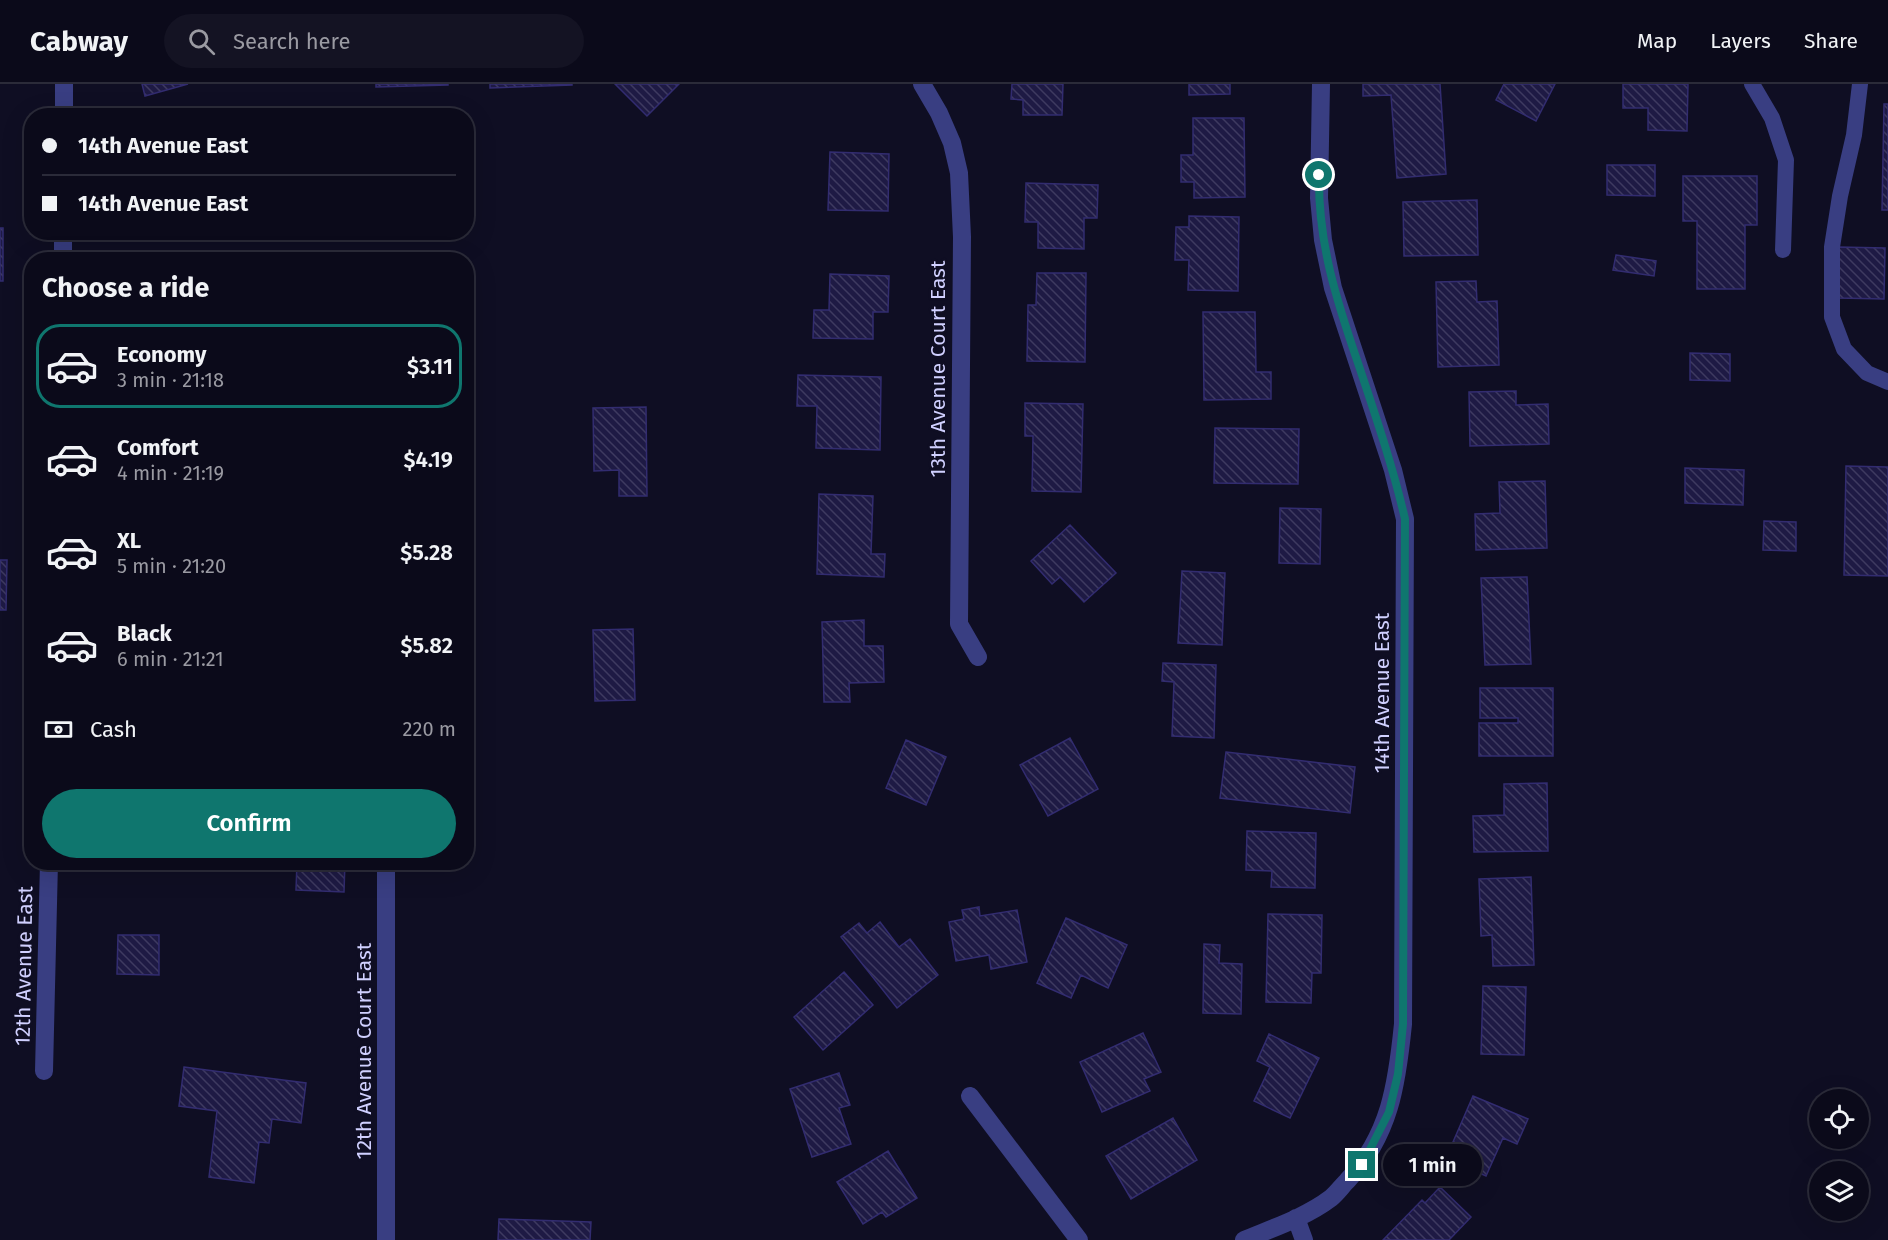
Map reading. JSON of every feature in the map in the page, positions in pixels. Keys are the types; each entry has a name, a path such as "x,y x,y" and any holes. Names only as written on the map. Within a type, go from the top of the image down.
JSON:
{"street":[{"path":"64,84 64,108"},
{"name":"13th Avenue Court East","path":"922,84 939,113 952,143 959,172 962,249 959,624 978,657"},
{"name":"14th Avenue East","path":"1244,1240 1296,1218 1331,1198 1362,1165 1389,1112 1398,1074 1403,1024 1405,519 1394,470 1333,288 1323,240 1319,198 1321,84"},
{"name":"12th Avenue East","path":"44,1071 49,870"},
{"name":"12th Avenue Court East","path":"386,870 386,1240"},
{"path":"970,1095 1078,1240"},
{"path":"1296,1218 1304,1240"}],"lane":[{"path":"1752,84 1772,118 1786,160 1783,250"},
{"path":"1860,84 1854,135 1840,196 1832,247 1832,317 1844,349 1867,373 1888,382"}],"building":[{"path":"142,84 188,84 145,96"},
{"path":"376,84 448,84 448,85 376,87"},
{"path":"490,84 572,84 572,85 490,88"},
{"path":"615,84 679,84 647,116"},
{"path":"1012,84 1063,84 1062,115 1023,115 1023,100 1011,99"},
{"path":"1189,84 1230,84 1230,94 1189,95"},
{"path":"1363,84 1440,84 1446,174 1397,178 1391,95 1363,96"},
{"path":"1504,84 1555,84 1536,121 1496,100"},
{"path":"1623,84 1688,84 1687,131 1648,130 1648,108 1623,108"},
{"path":"1884,104 1888,104 1888,210 1882,210"},
{"path":"1193,118 1244,118 1245,197 1194,198 1194,182 1181,182 1181,155 1193,155"},
{"path":"830,152 889,154 888,211 828,210"},
{"path":"1607,165 1655,165 1655,196 1607,195"},
{"path":"1683,176 1757,176 1757,225 1745,225 1745,289 1697,289 1697,221 1683,221"},
{"path":"1026,183 1098,185 1097,218 1084,218 1084,249 1038,248 1038,222 1025,222"},
{"path":"1477,200 1478,255 1404,256 1403,202"},
{"path":"1189,216 1239,217 1238,291 1188,290 1189,260 1175,260 1176,227 1189,227"},
{"path":"0,228 3,228 3,281 0,281"},
{"path":"1839,247 1885,248 1884,299 1838,298"},
{"path":"1616,255 1656,261 1654,276 1613,270"},
{"path":"1037,273 1086,273 1085,362 1027,361 1028,305 1036,305"},
{"path":"830,274 889,276 888,312 873,312 873,339 813,338 814,310 829,310"},
{"path":"1476,281 1477,302 1497,301 1499,365 1438,367 1436,282"},
{"path":"1203,312 1255,312 1256,372 1271,372 1271,399 1204,400"},
{"path":"1690,353 1730,354 1730,381 1690,380"},
{"path":"798,375 881,377 880,450 816,448 817,406 797,406"},
{"path":"1516,391 1516,405 1548,404 1549,444 1470,446 1469,392"},
{"path":"1025,403 1083,404 1081,492 1032,491 1033,436 1025,436"},
{"path":"646,407 647,496 619,496 619,470 594,471 593,408"},
{"path":"1215,428 1299,429 1298,484 1214,483"},
{"path":"1846,466 1888,467 1888,576 1844,575"},
{"path":"1685,468 1744,470 1743,505 1685,503"},
{"path":"1545,481 1547,548 1476,550 1475,514 1500,513 1499,482"},
{"path":"819,494 873,496 871,554 885,554 884,577 817,574"},
{"path":"1280,508 1321,509 1320,564 1279,563"},
{"path":"1764,521 1796,522 1796,551 1763,550"},
{"path":"1070,525 1116,573 1084,602 1060,577 1052,584 1031,561"},
{"path":"0,560 7,560 6,610 0,610"},
{"path":"1182,571 1225,573 1222,645 1178,643"},
{"path":"1527,577 1531,664 1485,665 1481,578"},
{"path":"864,620 864,646 883,646 884,682 849,683 850,702 824,702 822,622"},
{"path":"633,629 635,700 595,701 593,630"},
{"path":"1163,663 1216,665 1214,738 1172,736 1174,682 1162,681"},
{"path":"1480,688 1553,688 1553,756 1479,756 1479,723 1518,723 1518,718 1480,718"},
{"path":"1070,738 1098,789 1048,816 1020,765"},
{"path":"906,740 946,757 926,805 886,788"},
{"path":"1226,752 1355,767 1350,813 1220,798"},
{"path":"1547,783 1548,851 1474,852 1473,816 1504,815 1504,784"},
{"path":"1247,831 1316,833 1315,888 1271,887 1272,871 1246,870"},
{"path":"297,870 345,870 344,892 296,890"},
{"path":"1531,877 1534,965 1493,966 1492,935 1481,936 1479,879"},
{"path":"979,907 980,916 1017,910 1027,962 991,969 989,955 956,961 949,922 964,919 962,910"},
{"path":"1268,914 1322,915 1321,973 1312,973 1311,1003 1266,1002"},
{"path":"1066,918 1127,945 1108,988 1081,975 1071,998 1037,983"},
{"path":"880,922 899,947 910,939 938,975 897,1008 841,937 859,923 867,933"},
{"path":"118,935 159,935 159,975 117,974"},
{"path":"1204,944 1220,945 1219,963 1242,964 1241,1014 1203,1013"},
{"path":"844,972 873,1005 823,1050 794,1017"},
{"path":"1483,986 1526,987 1524,1055 1481,1054"},
{"path":"1143,1033 1161,1072 1144,1079 1150,1091 1102,1112 1080,1062"},
{"path":"1269,1034 1319,1058 1290,1118 1254,1101 1270,1067 1257,1061"},
{"path":"184,1067 306,1083 301,1123 272,1119 269,1143 259,1142 254,1183 209,1177 217,1111 179,1106"},
{"path":"839,1073 850,1105 839,1108 851,1144 812,1157 790,1089"},
{"path":"1473,1096 1528,1119 1517,1144 1503,1138 1486,1176 1446,1158"},
{"path":"1173,1118 1197,1160 1131,1199 1106,1156"},
{"path":"888,1151 917,1198 886,1217 882,1212 863,1224 837,1182"},
{"path":"1440,1187 1471,1217 1449,1240 1383,1240 1422,1200 1425,1203"},
{"path":"499,1219 591,1222 590,1240 498,1240"}],"route":[{"path":"1319,175 1323,240 1333,288 1394,470 1405,519 1403,1024 1398,1074 1389,1112 1362,1165"}]}
